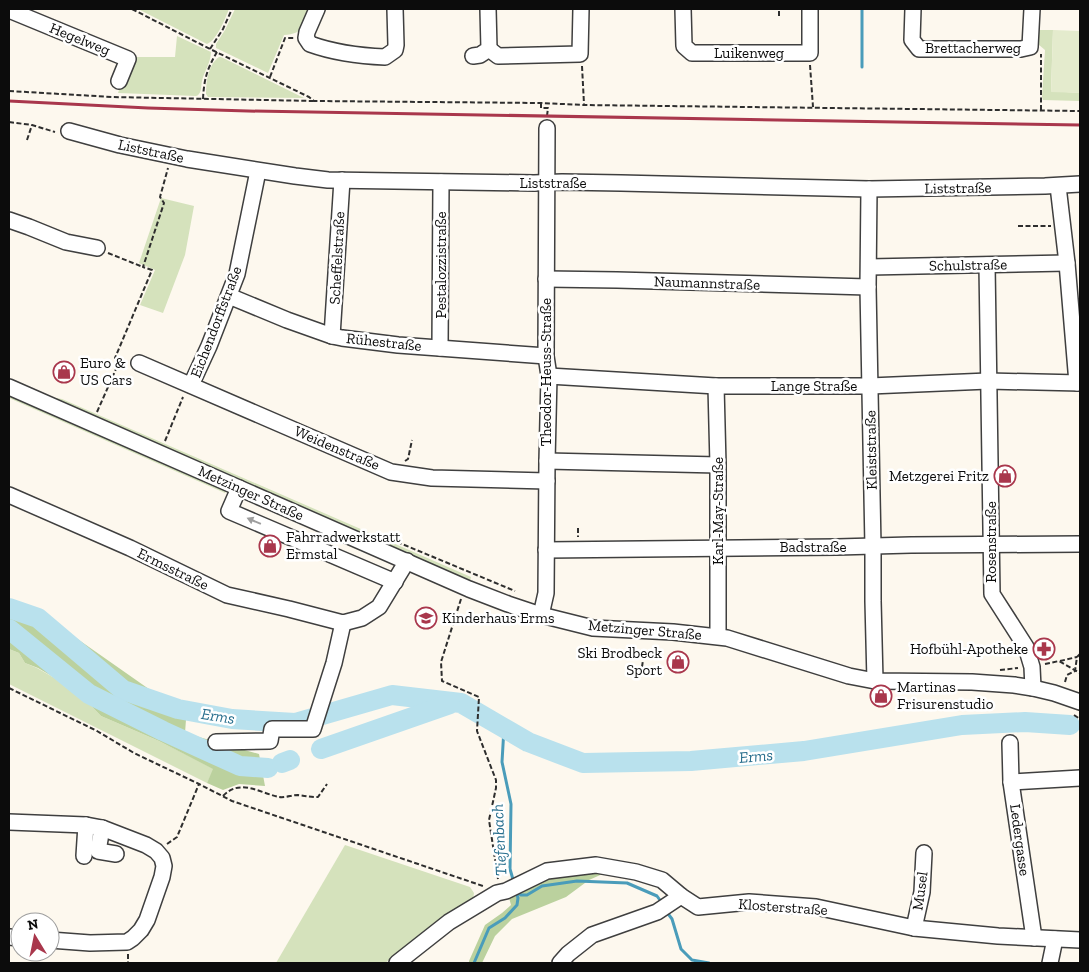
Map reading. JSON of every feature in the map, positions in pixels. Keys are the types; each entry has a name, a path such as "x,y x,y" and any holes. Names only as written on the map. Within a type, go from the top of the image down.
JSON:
{"street":[{"path":"317,9 307,32 306,38 310,44 326,50 352,55 385,57 395,50 396,9"},
{"path":"488,9 489,50"},
{"path":"489,50 498,56 580,54 581,9"},
{"name":"Luikenweg","path":"683,9 684,46 692,53 810,53"},
{"path":"810,9 810,53"},
{"name":"Brettacherweg","path":"913,9 912,40 919,49 1030,47 1032,9"},
{"name":"Hegelweg","path":"9,10 128,59 119,81"},
{"path":"473,56 480,55 489,50"},
{"name":"Theodor-Heuss-Straße","path":"541,616 546,593 548,376 546,356 546,128"},
{"name":"Liststraße","path":"69,131 171,156 311,179 621,183 869,189 1080,184"},
{"name":"Eichendorffstraße","path":"191,385 237,274 258,170"},
{"name":"Scheffelstraße","path":"332,336 342,180"},
{"name":"Pestalozzistraße","path":"440,348 441,182"},
{"path":"1058,186 1079,383"},
{"name":"Kleiststraße","path":"869,189 868,287 875,681"},
{"path":"9,220 66,242 97,248"},
{"name":"Schulstraße","path":"869,267 1067,263"},
{"name":"Rosenstraße","path":"987,265 992,594 1026,647 1032,666 1033,688"},
{"name":"Naumannstraße","path":"546,279 868,287"},
{"name":"Rühestraße","path":"229,296 332,336 398,345 546,356"},
{"name":"Weidenstraße","path":"139,363 391,472 432,478 547,481"},
{"name":"Lange Straße","path":"548,376 716,386 870,386 988,381 1079,383"},
{"name":"Metzinger Straße","path":"9,386 465,587 541,616 593,628 718,636 849,676 875,681 972,682 1014,685 1060,695 1079,696"},
{"name":"Karl-May-Straße","path":"716,386 718,636"},
{"path":"547,461 718,465"},
{"path":"239,488 229,511 395,582"},
{"name":"Ermsstraße","path":"9,494 130,548 227,595 343,623"},
{"name":"Badstraße","path":"546,550 1080,544"},
{"path":"216,742 270,740 272,729 313,729 334,664 343,623 362,618 380,606 407,561"},
{"name":"Ledergasse","path":"1010,743 1011,782 1034,938"},
{"path":"1011,782 1080,778"},
{"path":"9,822 86,825 102,828 146,845 162,858 164,866 162,877 147,920 133,938 127,942 90,943 60,941"},
{"path":"84,856 86,825"},
{"path":"102,828 98,851 116,854"},
{"name":"Musel","path":"914,928 922,892 924,853"},
{"name":"Klosterstraße","path":"397,963 449,922 507,890 547,871 596,865 636,872 662,880 678,898 698,907 749,902 816,907 914,928 1080,940"},
{"path":"560,963 568,954 592,935 657,912 678,898"},
{"path":"1050,963 1055,939"}],"path":[{"path":"132,9 270,77 314,101"},
{"path":"210,49 223,29 232,9"},
{"path":"779,16 781,9"},
{"path":"270,77 285,38 306,38"},
{"path":"1030,47 1041,51 1040,110"},
{"path":"203,99 204,81 209,66 217,52"},
{"path":"810,53 813,107"},
{"path":"580,54 584,105"},
{"path":"9,91 112,97 203,99 1080,111"},
{"path":"9,122 32,125 59,133 69,131"},
{"path":"27,140 32,125"},
{"path":"143,267 164,203 160,197 171,156"},
{"path":"1018,226 1063,226"},
{"path":"97,248 152,270 115,358 120,360 97,412"},
{"path":"165,441 186,390 191,385"},
{"path":"405,461 408,459 412,440"},
{"path":"465,587 441,662 442,681 478,696 477,731 496,780 489,820 498,878 507,890"},
{"path":"1059,661 1077,657 1080,654"},
{"path":"1060,695 1067,676 1074,671 1077,657"},
{"path":"642,660 642,667"},
{"path":"9,688 97,731 134,753 241,804 483,887 507,890"},
{"path":"170,842 177,837 199,784"},
{"path":"222,796 233,789 244,787 260,790 280,798 296,795 318,797 327,784"}],"green space":[{"path":"138,9 229,9 217,34 207,44"},
{"path":"235,9 310,9 299,31 284,35 268,73 216,48 216,44"},
{"path":"1039,30 1053,30 1051,91 1080,93 1080,101 1043,100 1045,50 1038,44"},
{"path":"1053,30 1080,31 1080,93 1051,92"},
{"path":"177,36 211,52 199,94 196,96 118,93 130,57 175,57"},
{"path":"219,57 304,98 208,97 206,94 206,84 208,74 212,64"},
{"path":"161,198 194,206 185,255 163,313 140,305 155,270 139,263"},
{"path":"9,394 227,490 225,493 9,398"},
{"path":"56,398 471,577 470,581 57,400"},
{"path":"9,601 29,605 156,694 187,706 185,733 259,754 265,786 239,784 223,790 207,783 213,769 159,741 101,716 77,691 38,668 25,663 19,653 9,649"},
{"path":"9,649 19,653 25,663 77,691 101,716 159,741 214,769 207,783 9,684"},
{"path":"345,845 470,887 474,893 473,900 385,963 276,963"},
{"path":"607,872 589,880 566,897 512,919 495,936 482,963 469,963 485,925 511,905 508,894 535,881 570,874"}],"waterway":[{"path":"862,9 862,67"},
{"name":"Erms","path":"9,608 38,618 123,690 178,709 232,719 295,723 392,695 461,703 528,742 583,763 691,761 804,751 962,725 1025,722 1070,725"},
{"name":"Erms","path":"9,629 89,694 163,731 240,766 268,768"},
{"name":"Erms","path":"321,749 450,704"},
{"name":"Tiefenbach","path":"504,728 502,762 511,804 510,869 514,883"},
{"name":"Erms","path":"282,763 290,760"},
{"path":"516,891 521,895 527,895 542,886 577,881 627,883 657,896 662,903"},
{"name":"Tiefenbach","path":"474,963 489,928 505,918 517,905 516,891"},
{"path":"666,911 672,919 681,949 692,960 709,963"}],"railway":[{"path":"9,101 248,111 1080,125"}],"place":[{"name":"Euro & US Cars","path":"64,372"},
{"name":"Metzgerei Fritz","path":"1005,476"},
{"name":"Fahrradwerkstatt Ermstal","path":"270,546"},
{"name":"Kinderhaus Erms","path":"426,618"},
{"name":"Hofbühl-Apotheke","path":"1044,649"},
{"name":"Ski Brodbeck Sport","path":"678,662"},
{"name":"Martinas Frisurenstudio","path":"881,696"}]}
